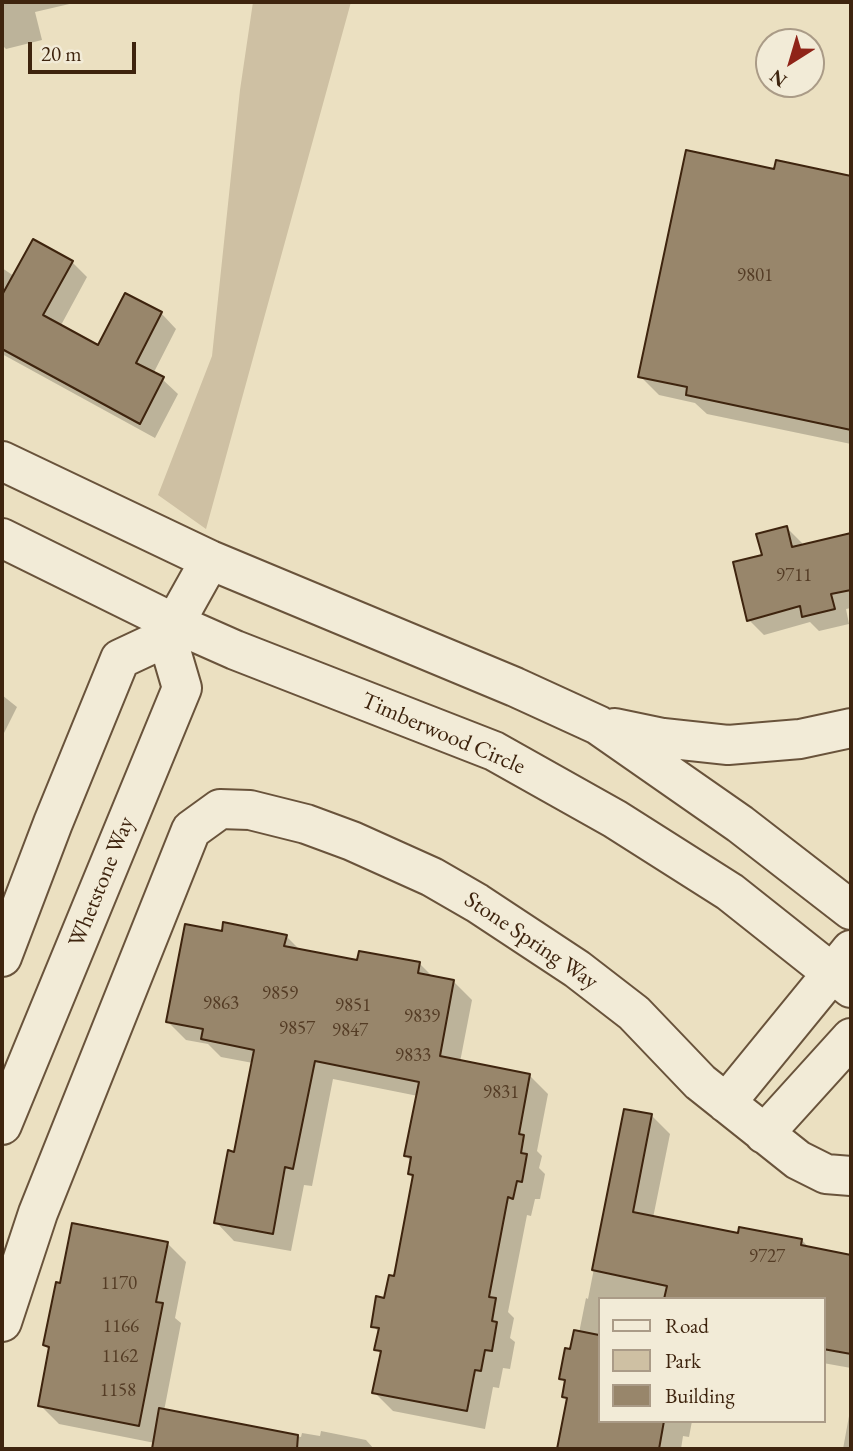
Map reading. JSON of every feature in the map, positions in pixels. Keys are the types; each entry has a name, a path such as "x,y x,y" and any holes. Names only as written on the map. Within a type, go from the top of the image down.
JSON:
{"street":[{"path":"2,461 210,560 515,687 598,725 740,824 851,910"},
{"name":"Timberwood Circle","path":"2,538 170,630 235,650 494,751 615,819 845,970"},
{"path":"2,957 120,659 170,630 210,560"},
{"name":"Whetstone Way","path":"2,1125 182,688 170,630"},
{"path":"598,725 663,738 728,745 800,739 851,728"},
{"name":"Stone Spring Way","path":"2,1322 38,1213 191,830 220,809 250,810 306,824 352,841 432,877 477,902 577,968 635,1013 700,1082 798,1160 826,1174 851,1176"},
{"path":"726,1103 845,970"},
{"path":"764,1134 851,1038"}],"green space":[{"path":"253,2 351,2 206,529 158,495 212,356 240,90"}],"building":[{"path":"686,150 774,169 776,160 851,176 851,430 686,395 687,387 638,377"},
{"path":"33,239 73,261 43,315 98,345 125,293 162,312 136,363 164,377 140,424 2,349 2,295"},
{"path":"787,526 792,547 851,533 851,590 831,594 835,609 802,617 800,606 747,621 733,562 762,555 756,534"},
{"path":"223,922 287,935 284,946 357,960 359,951 420,962 418,973 454,980 440,1056 530,1074 519,1134 524,1135 521,1153 527,1154 522,1182 517,1181 513,1199 508,1197 489,1297 496,1298 492,1321 497,1322 492,1351 485,1350 481,1371 475,1370 467,1411 372,1393 381,1351 374,1350 379,1328 371,1327 376,1296 384,1298 389,1275 394,1276 413,1175 408,1174 411,1157 404,1156 419,1082 315,1061 293,1169 285,1167 273,1234 214,1223 228,1150 234,1152 254,1050 201,1039 203,1029 166,1022 185,924 222,931"},
{"path":"624,1109 652,1114 633,1212 738,1233 739,1227 802,1239 801,1245 851,1255 851,1354 825,1349 825,1297 664,1297 667,1286 592,1270"},
{"path":"72,1223 168,1242 156,1302 163,1303 139,1426 38,1406 49,1347 43,1345 56,1282 60,1283"},
{"path":"574,1330 598,1335 598,1423 664,1423 659,1449 557,1449 567,1398 562,1397 565,1380 559,1379 565,1348 570,1349"},
{"path":"159,1408 298,1435 297,1449 152,1449"}]}
